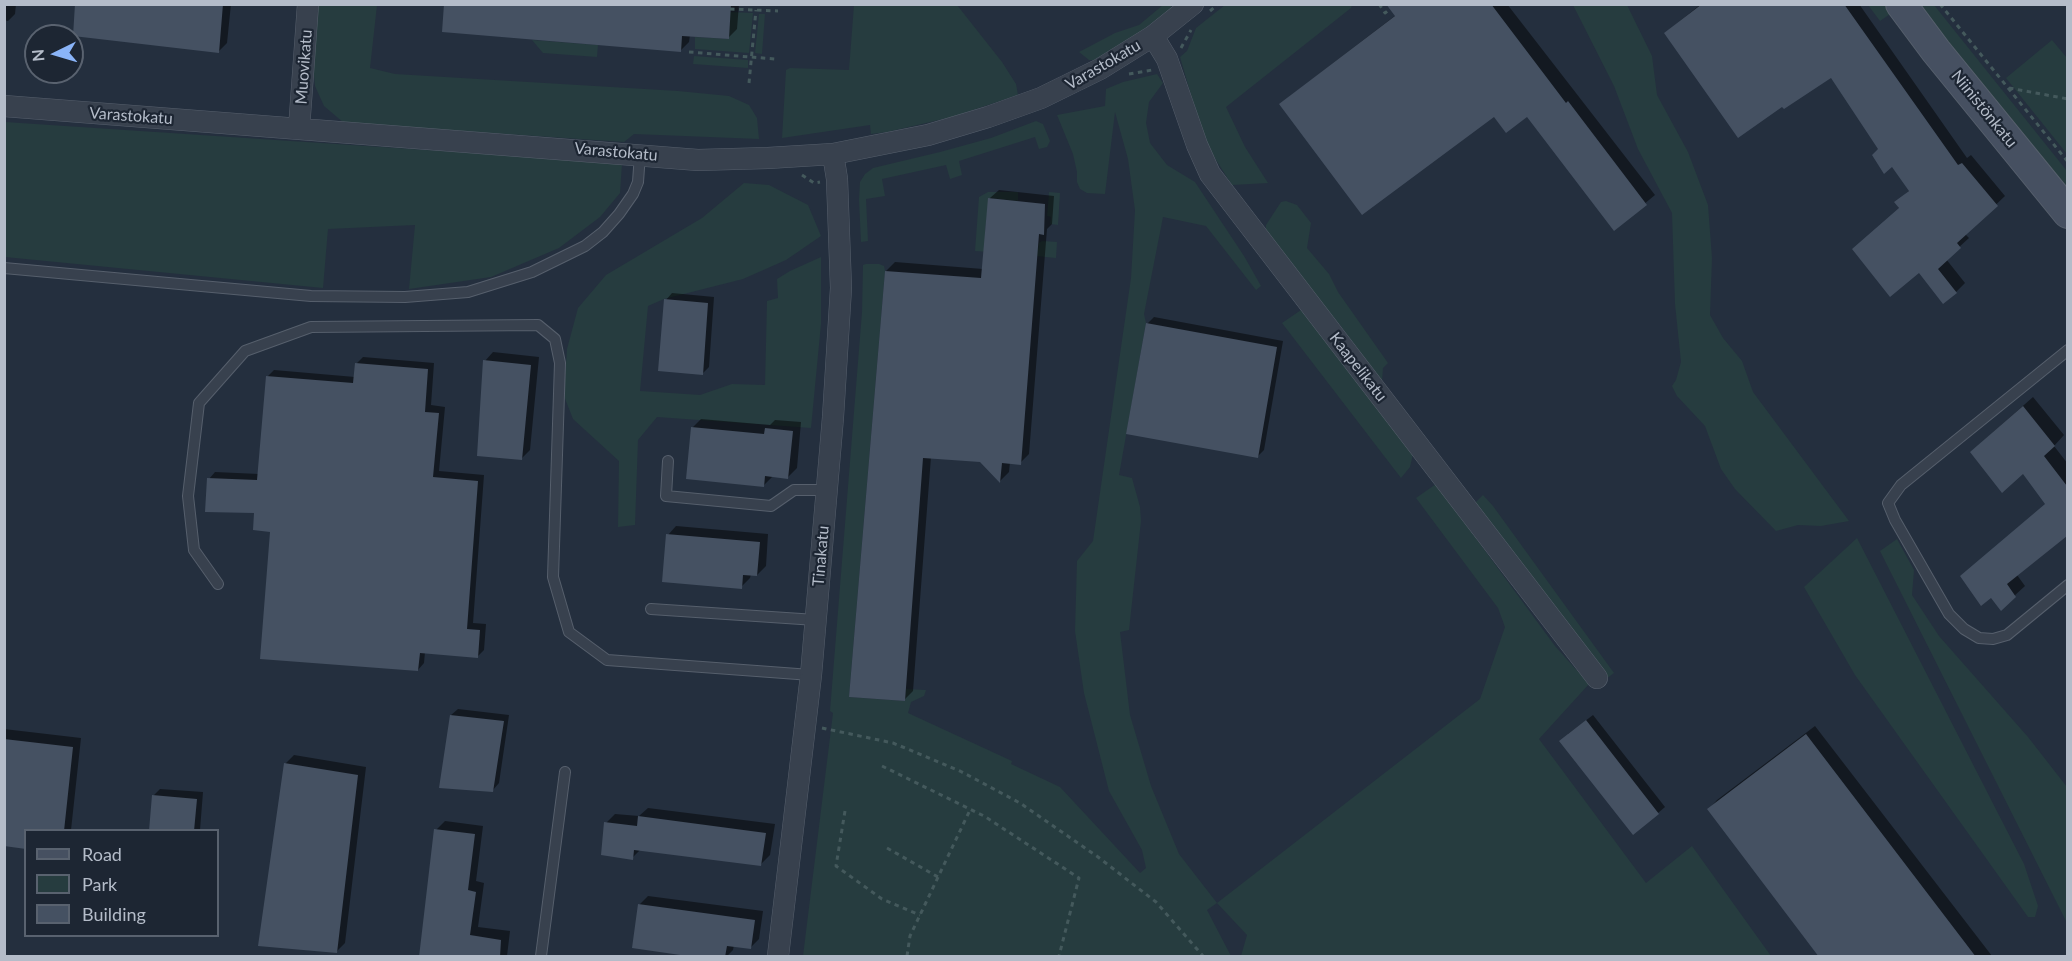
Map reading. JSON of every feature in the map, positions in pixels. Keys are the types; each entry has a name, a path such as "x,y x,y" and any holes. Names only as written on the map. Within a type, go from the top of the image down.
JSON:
{"street":[{"name":"Muovikatu","path":"299,129 308,4"},
{"name":"Varastokatu","path":"4,106 698,160 833,154 928,135 1041,98 1082,79 1153,36 1193,4"},
{"name":"Niinistönkatu","path":"1902,4 1936,51 2067,213"},
{"name":"Kaapelikatu","path":"1153,36 1167,59 1197,145 1210,174 1597,678"},
{"name":"Tinakatu","path":"778,957 811,675 841,288 837,179 833,154"}],"lane":[{"path":"4,268 311,296 405,297 468,292 532,272 585,246 603,232 633,194 638,182 640,154"},
{"path":"218,584 194,550 188,496 199,403 245,351 311,327 538,325 555,339 560,363 553,577 569,632 607,660 811,675"},
{"path":"2067,350 1901,485 1888,503 1895,520 1949,614 1964,629 1979,638 1993,639 2007,635 2067,585"},
{"path":"668,461 666,496 771,506 794,489 827,490"},
{"path":"651,609 816,620"},
{"path":"541,957 566,772"}],"path":[{"path":"1379,4 1385,13 1390,9"},
{"path":"1940,4 2067,162"},
{"path":"730,9 778,11"},
{"path":"749,83 756,10"},
{"path":"688,52 775,59"},
{"path":"2008,88 2067,99"},
{"path":"822,728 893,743 960,771 1020,803 1098,857 1156,902 1203,957"},
{"path":"882,766 984,816 1079,878 1059,957"},
{"path":"907,957 910,936 971,810"},
{"path":"845,811 836,866 882,899 920,915"},
{"path":"887,848 938,878"}],"green space":[{"path":"317,5 377,5 370,68 395,74 729,96 749,105 757,118 759,139 634,134 624,142 344,123 324,106 315,86 313,63"},
{"path":"854,5 957,5 1002,62 1016,84 1018,95 952,117 887,132 871,134 870,125 782,138 786,70 790,68 849,70"},
{"path":"1163,5 1171,5 1171,8 1139,33 1094,60 1089,60 1079,52 1115,33 1139,25"},
{"path":"1225,5 1352,5 1226,107 1245,147 1268,183 1232,185 1203,136 1180,57 1187,51 1196,28"},
{"path":"1573,5 1627,5 1652,56 1657,95 1688,152 1708,205 1712,258 1710,315 1723,338 1742,361 1753,392 1849,521 1821,526 1798,525 1776,531 1735,489 1721,469 1705,426 1677,396 1672,386 1681,362 1675,304 1672,213 1638,149 1614,86"},
{"path":"1868,5 1887,5 1893,12 1880,21"},
{"path":"1915,5 1934,5 2067,171 2067,197"},
{"path":"730,12 753,13 749,53 695,49 695,37 729,39"},
{"path":"759,14 765,14 762,54 755,53"},
{"path":"532,40 598,45 597,57 543,53"},
{"path":"2052,40 2067,58 2067,154 2006,78"},
{"path":"694,56 748,60 748,68 693,64"},
{"path":"1157,74 1163,83 1149,102 1146,123 1150,143 1167,165 1195,182 1261,286 1256,290 1206,226 1163,217 1144,314 1146,323 1119,475 1132,478 1140,507 1141,521 1129,630 1120,632 1130,715 1151,786 1179,854 1217,903 1207,910 1231,956 803,956 833,713 830,711 862,312 863,265 866,264 879,264 884,266 885,271 849,697 905,701 906,689 926,690 924,696 911,702 908,713 1012,761 1011,764 1060,787 1140,873 1146,868 1142,850 1109,791 1084,693 1075,631 1077,561 1093,541 1131,278 1135,210 1128,159 1115,112 1105,194 1087,193 1080,189 1073,154 1057,115 1105,106 1106,89 1123,82"},
{"path":"1036,121 1043,124 1050,141 1047,147 1039,149 1035,137 959,161 962,175 950,179 946,165 882,179 885,196 866,199 868,241 861,242 860,182 873,168 991,138"},
{"path":"5,122 622,163 620,193 600,217 559,248 491,277 409,289 415,225 328,229 323,288 5,257"},
{"path":"744,183 769,185 808,205 821,236 786,260 743,279 664,299 648,306 640,391 700,395 732,384 765,385 767,301 778,298 777,279 821,257 821,324 811,428 657,417 638,440 635,525 618,527 619,461 573,419 564,396 567,349 578,308 606,275 702,218"},
{"path":"988,192 1018,192 1018,201 989,198 985,231 990,252 975,251 979,197"},
{"path":"1049,192 1060,193 1058,225 1050,224 1051,217 1047,216"},
{"path":"1286,201 1297,205 1311,223 1307,248 1329,274 1338,292 1388,363 1383,368 1382,382 1340,325 1273,247 1266,235 1266,225 1281,202"},
{"path":"1042,241 1057,242 1056,258 1026,255 1026,248 1038,249"},
{"path":"1301,310 1413,454 1410,467 1401,478 1282,323"},
{"path":"1436,484 1555,646 1589,684 1539,739 1646,883 1692,846 1771,956 1241,956 1247,935 1217,903 1480,699 1505,627 1498,608 1416,498"},
{"path":"1483,495 1614,673 1606,679 1475,503"},
{"path":"1857,538 2024,864 2038,906 2035,917 2028,917 1855,675 1804,587"},
{"path":"1897,539 1914,570 1912,595 1939,636 2028,737 2067,787 2067,923 1880,551"}],"building":[{"path":"75,4 223,4 219,53 84,37 84,24 74,24"},
{"path":"444,4 731,4 729,39 682,36 681,52 442,32"},
{"path":"1386,4 1491,4 1647,205 1614,231 1527,117 1506,133 1494,117 1362,215 1279,104 1395,16"},
{"path":"1702,4 1844,4 1958,165 1962,163 1998,206 1957,243 1961,248 1938,269 1957,293 1943,304 1919,273 1890,297 1852,249 1899,208 1894,202 1909,191 1892,167 1884,174 1872,155 1878,149 1831,78 1784,109 1782,107 1738,138 1664,33"},
{"path":"988,198 1045,204 1044,235 1039,234 1021,465 1002,463 1000,483 980,462 923,458 905,701 849,697 885,271 981,278"},
{"path":"664,299 708,303 703,375 658,371"},
{"path":"1146,323 1277,347 1258,458 1126,434"},
{"path":"483,360 531,365 522,460 477,456"},
{"path":"355,363 428,369 425,412 439,413 433,477 478,481 467,629 480,630 478,658 420,653 418,671 260,659 270,532 253,530 254,513 205,512 207,478 257,480 266,376 353,383"},
{"path":"2023,406 2055,446 2044,456 2067,486 2067,536 2007,584 2016,597 2001,611 1991,598 1981,606 1960,576 2045,504 2023,474 2002,493 1970,452"},
{"path":"691,427 764,434 765,428 793,431 788,479 765,476 764,487 686,479"},
{"path":"666,534 760,542 757,576 743,575 742,589 662,582"},
{"path":"450,715 504,721 493,792 439,788"},
{"path":"1586,720 1659,814 1633,835 1559,741"},
{"path":"1806,734 1976,957 1819,957 1707,809"},
{"path":"4,739 73,747 64,829 24,829 24,849 4,846"},
{"path":"284,763 358,775 337,953 258,946"},
{"path":"152,795 197,799 194,829 149,829"},
{"path":"638,816 766,833 761,866 634,850 633,860 601,855 604,822 637,826"},
{"path":"434,829 475,834 468,890 476,892 470,935 501,940 500,957 419,957"},
{"path":"638,904 755,920 751,949 727,946 725,957 694,957 632,948"}]}
